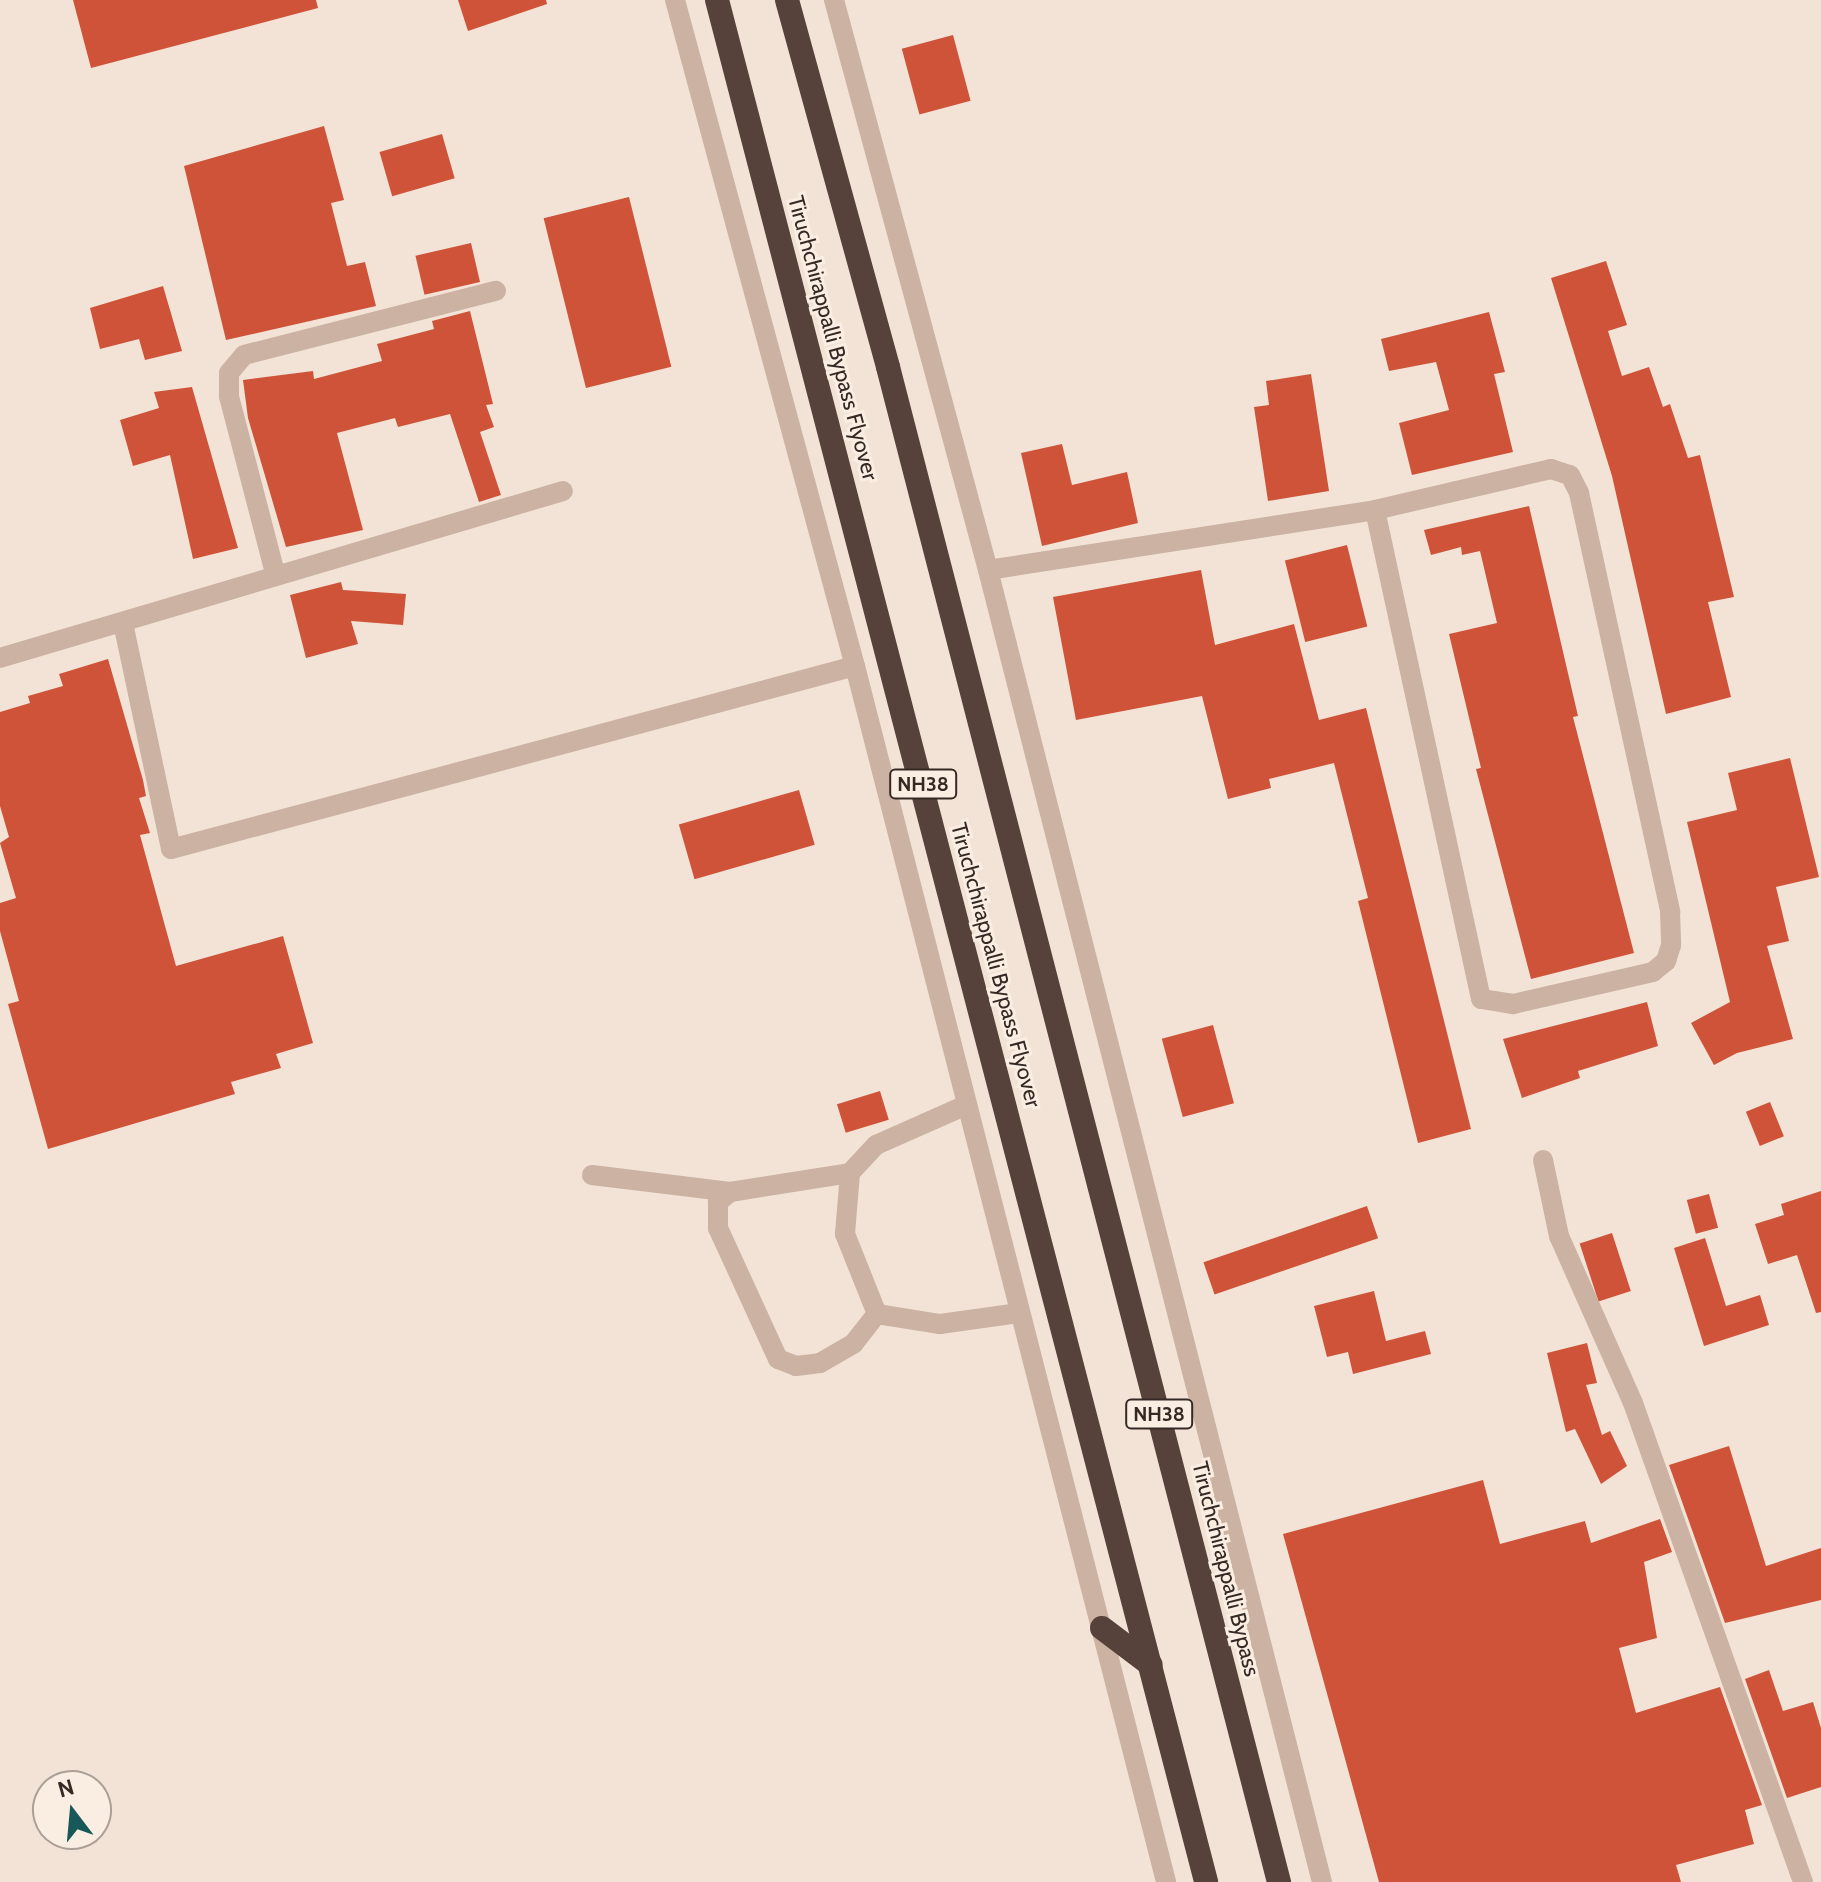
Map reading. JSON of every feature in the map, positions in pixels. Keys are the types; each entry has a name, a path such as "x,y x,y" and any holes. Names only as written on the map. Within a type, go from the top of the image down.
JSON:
{"highway":[{"name":"Tiruchchirappalli Bypass Flyover","path":"717,0 1151,1665"},
{"name":"Tiruchchirappalli Bypass Flyover","path":"787,0 888,367 1097,1176"},
{"name":"Tiruchchirappalli Bypass","path":"1097,1176 1279,1882"},
{"path":"1102,1628 1151,1665"},
{"name":"NH38","path":"1151,1665 1206,1882"}],"street":[{"path":"675,0 855,666 964,1106 1166,1882"},
{"path":"834,0 988,570 1322,1882"},
{"path":"275,573 229,396 229,373 244,355 496,291"},
{"path":"988,570 1375,510 1551,469 1570,475 1579,493 1670,912 1671,945 1666,961 1653,972 1513,1004 1481,999 1375,510"},
{"path":"0,658 123,623 275,573 563,491"},
{"path":"123,623 171,849 855,666"},
{"path":"592,1175 730,1192 850,1173 876,1145 964,1106"},
{"path":"1543,1160 1559,1236 1633,1403 1803,1882"},
{"path":"850,1173 845,1234 877,1314"},
{"path":"730,1192 714,1215 778,1359 796,1366 820,1363 854,1343 877,1314"},
{"path":"877,1314 940,1324 1019,1313"}],"building":[{"path":"73,0 316,0 318,8 91,68"},
{"path":"458,0 546,0 547,4 468,31"},
{"path":"953,35 971,101 919,114 902,49"},
{"path":"324,126 344,200 331,203 347,266 365,262 376,306 226,340 184,166"},
{"path":"442,134 455,178 392,196 380,152"},
{"path":"629,197 671,367 586,388 544,218"},
{"path":"471,243 480,282 424,295 415,256"},
{"path":"1606,261 1627,325 1608,331 1622,376 1649,367 1663,407 1670,404 1688,458 1700,455 1734,597 1708,602 1731,697 1666,714 1612,476 1551,278"},
{"path":"163,286 182,351 145,360 139,339 100,349 90,308"},
{"path":"470,311 493,404 486,405 494,427 480,432 501,495 479,502 450,414 398,427 395,418 337,433 363,530 286,547 248,418 243,380 313,371 314,379 382,361 377,344 434,329 432,321"},
{"path":"1489,312 1505,372 1494,374 1513,452 1412,475 1399,423 1449,410 1436,362 1389,371 1381,339"},
{"path":"1311,374 1329,491 1268,501 1254,407 1269,405 1266,381"},
{"path":"192,387 238,548 193,559 170,455 133,466 120,420 159,408 154,392"},
{"path":"1062,444 1072,485 1127,472 1138,523 1042,546 1021,453"},
{"path":"1529,506 1578,716 1573,717 1634,953 1531,979 1476,769 1481,768 1449,634 1497,623 1480,551 1462,555 1461,547 1431,555 1424,530"},
{"path":"1347,545 1367,627 1305,642 1285,560"},
{"path":"1201,570 1215,645 1294,624 1319,720 1366,708 1471,1129 1418,1143 1358,901 1368,898 1334,763 1269,779 1271,788 1228,799 1202,696 1076,720 1053,597"},
{"path":"341,582 343,590 406,594 403,625 351,621 358,644 306,658 290,595"},
{"path":"108,659 143,780 146,796 139,798 150,833 140,835 176,966 283,936 313,1043 276,1054 281,1068 231,1082 235,1094 48,1149 8,1004 19,1001 0,931 0,903 16,898 0,843 9,837 0,806 0,712 30,703 28,696 63,686 59,674"},
{"path":"1790,758 1819,877 1776,887 1789,941 1767,946 1793,1039 1737,1053 1714,1065 1691,1023 1730,1002 1687,822 1737,810 1728,773"},
{"path":"799,790 815,845 695,879 679,824"},
{"path":"1647,1002 1658,1046 1578,1071 1580,1078 1522,1098 1503,1039"},
{"path":"1213,1025 1234,1103 1183,1117 1162,1039"},
{"path":"880,1091 889,1120 846,1133 837,1104"},
{"path":"1770,1102 1784,1136 1760,1146 1746,1112"},
{"path":"1821,1191 1821,1312 1816,1313 1797,1255 1768,1264 1755,1224 1784,1215 1781,1204"},
{"path":"1709,1194 1718,1228 1696,1234 1687,1200"},
{"path":"1367,1206 1378,1238 1214,1294 1203,1262"},
{"path":"1612,1233 1631,1291 1599,1302 1580,1244"},
{"path":"1705,1238 1726,1306 1760,1295 1769,1325 1704,1346 1674,1248"},
{"path":"1374,1291 1386,1341 1425,1331 1431,1354 1353,1374 1348,1352 1327,1357 1314,1306"},
{"path":"1587,1343 1597,1383 1586,1385 1602,1435 1610,1431 1627,1466 1601,1484 1575,1429 1566,1432 1547,1353"},
{"path":"1729,1446 1766,1566 1821,1548 1821,1600 1725,1623 1669,1465"},
{"path":"1483,1480 1500,1544 1585,1521 1591,1543 1660,1519 1672,1552 1644,1562 1657,1638 1619,1648 1636,1713 1720,1687 1762,1805 1745,1810 1754,1844 1676,1865 1681,1882 1379,1882 1283,1534"},
{"path":"1769,1670 1783,1711 1813,1702 1821,1728 1821,1787 1787,1798 1745,1679"}]}
